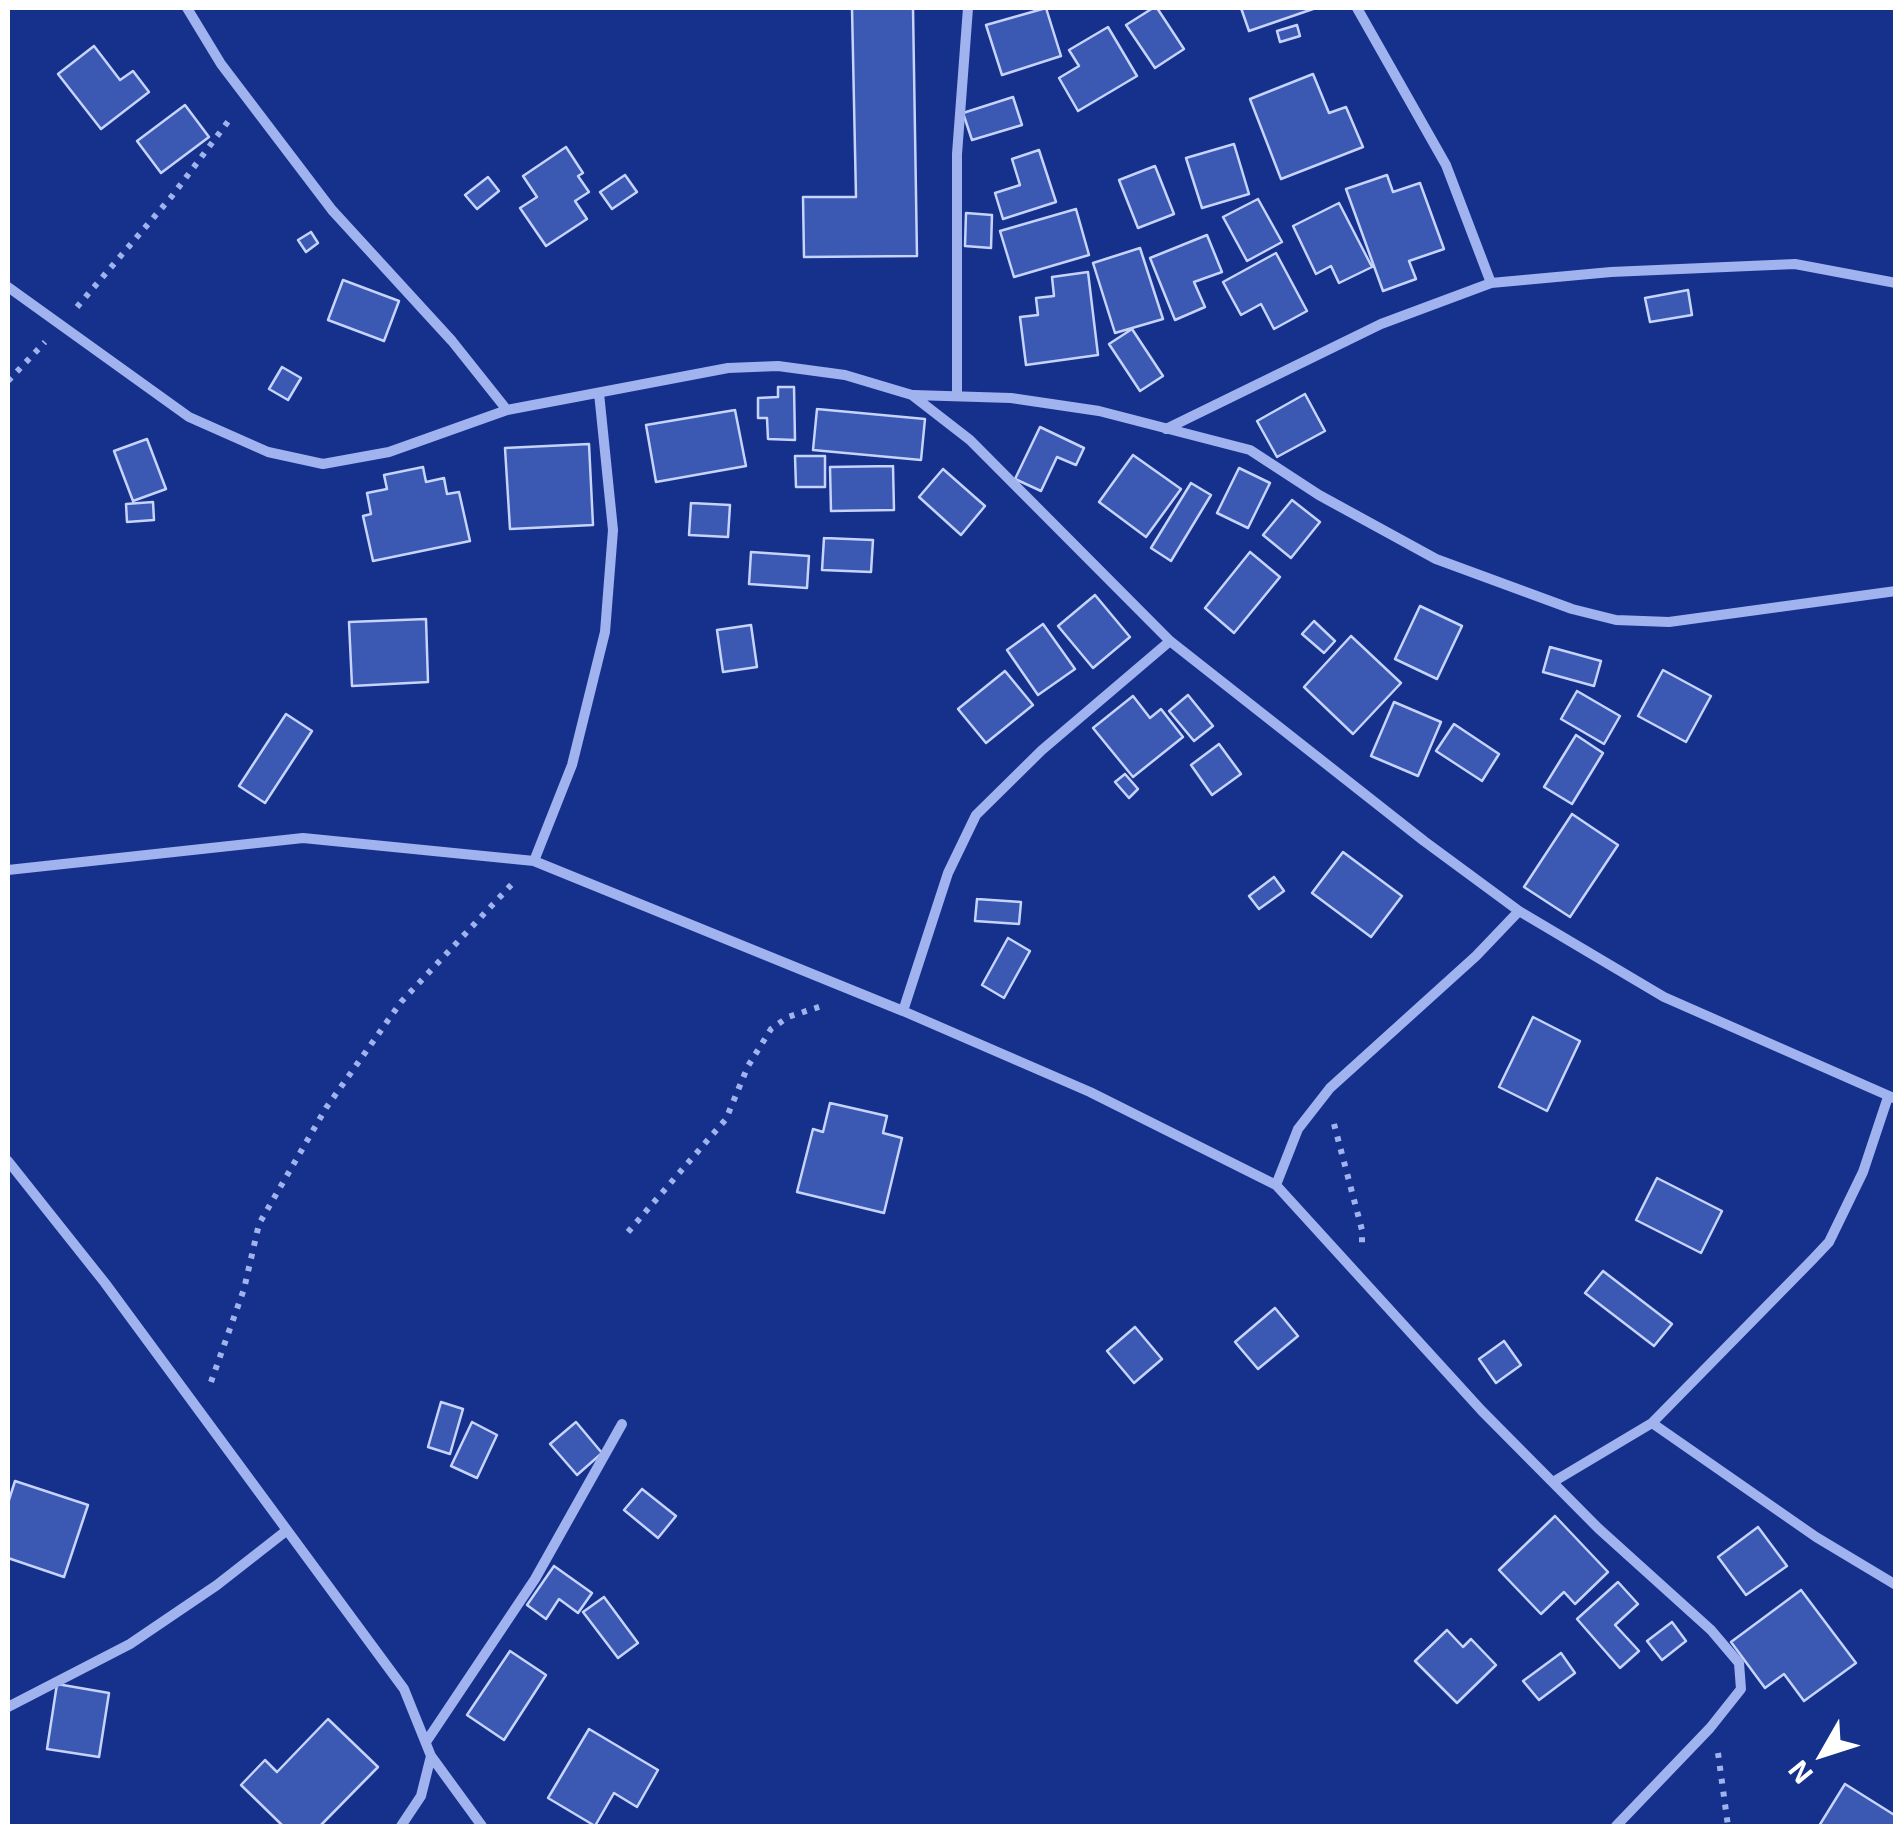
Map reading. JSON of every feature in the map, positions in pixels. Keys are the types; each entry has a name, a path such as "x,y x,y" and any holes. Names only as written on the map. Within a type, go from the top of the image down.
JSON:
{"street":[{"path":"188,8 221,64 332,210 452,341 507,410"},
{"path":"957,396 958,154 968,8"},
{"path":"1357,8 1446,165 1491,283"},
{"path":"1165,429 1381,324 1491,283 1611,272 1795,264 1896,283"},
{"path":"8,288 189,416 268,452 323,464 389,452 507,410 728,368 778,366 846,375 912,395 1011,398 1098,411 1250,450 1318,495 1436,559 1572,609 1616,620 1668,622 1896,591"},
{"path":"534,861 572,766 605,632 612,530 600,393"},
{"path":"912,395 970,440 1170,640 1519,911 1664,997 1892,1098 1828,1242 1652,1423 1553,1482"},
{"path":"903,1010 948,873 976,815 1042,750 1170,640"},
{"path":"8,870 303,838 534,861 903,1010 1090,1092 1276,1185 1329,1240 1364,1284 1553,1482 1737,1659 1741,1689 1710,1728 1616,1826"},
{"path":"1276,1185 1298,1129 1330,1088 1476,956 1519,911"},
{"path":"8,1162 104,1284 404,1689 431,1756 482,1826"},
{"path":"1652,1423 1816,1537 1896,1585"},
{"path":"426,1742 534,1578 622,1424"},
{"path":"8,1707 130,1644 217,1585 286,1531"},
{"path":"400,1826 421,1796 431,1756"}],"path":[{"path":"8,380 172,196 247,97"},
{"path":"198,1410 226,1348 259,1224 326,1108 401,1002 534,861"},
{"path":"628,1232 726,1119 748,1066 770,1029 788,1017 862,995"},
{"path":"1330,1088 1336,1134 1362,1230 1364,1284"},
{"path":"1710,1728 1717,1746 1728,1826"}],"building":[{"path":"852,8 913,8 917,256 804,257 803,197 856,197"},
{"path":"1046,8 1061,56 1002,75 986,25"},
{"path":"1157,8 1184,49 1155,68 1126,25"},
{"path":"1241,8 1312,8 1313,9 1249,31"},
{"path":"1297,25 1300,36 1280,42 1277,31"},
{"path":"1108,27 1137,76 1078,111 1059,78 1079,66 1069,50"},
{"path":"94,46 120,80 133,71 149,92 101,129 58,74"},
{"path":"1313,74 1329,113 1346,107 1363,147 1281,179 1250,99"},
{"path":"1013,97 1022,125 972,140 963,113"},
{"path":"185,105 209,137 161,173 137,141"},
{"path":"1234,144 1249,194 1202,208 1186,158"},
{"path":"566,147 583,173 578,176 589,192 575,201 587,219 546,246 520,208 537,197 523,176"},
{"path":"1039,150 1056,202 1003,219 995,193 1020,185 1012,159"},
{"path":"1155,166 1174,214 1138,228 1119,180"},
{"path":"625,175 637,192 612,209 600,192"},
{"path":"1387,175 1393,192 1420,183 1444,249 1409,261 1416,279 1383,291 1346,189"},
{"path":"488,177 499,191 477,209 465,195"},
{"path":"1258,199 1282,242 1247,261 1223,217"},
{"path":"1339,203 1372,267 1339,283 1331,266 1316,274 1293,226"},
{"path":"1076,209 1089,255 1014,277 1000,231"},
{"path":"966,213 992,215 991,248 965,246"},
{"path":"311,232 318,243 306,252 298,240"},
{"path":"1207,235 1222,272 1194,282 1205,307 1175,320 1150,258"},
{"path":"1140,248 1163,319 1115,333 1093,263"},
{"path":"1276,253 1307,311 1274,329 1261,304 1241,315 1223,282"},
{"path":"1088,272 1098,355 1026,365 1020,317 1038,315 1036,298 1054,296 1052,277"},
{"path":"343,280 399,301 384,341 328,320"},
{"path":"1688,290 1692,315 1650,322 1645,298"},
{"path":"1132,329 1163,376 1140,391 1109,344"},
{"path":"282,367 301,378 288,400 269,389"},
{"path":"778,387 794,387 795,440 768,439 767,418 758,418 758,398 778,397"},
{"path":"1305,394 1325,431 1277,457 1257,421"},
{"path":"817,409 925,419 921,460 813,450"},
{"path":"735,410 746,466 656,482 646,425"},
{"path":"1040,427 1084,448 1076,465 1057,457 1041,491 1015,479"},
{"path":"147,439 166,489 133,501 114,451"},
{"path":"589,444 593,525 510,529 505,448"},
{"path":"1133,455 1181,489 1146,537 1099,502"},
{"path":"795,456 825,456 825,487 796,487"},
{"path":"893,466 894,510 831,511 830,467"},
{"path":"423,467 426,482 444,478 447,494 459,492 470,541 373,561 363,516 371,514 367,493 387,489 384,475"},
{"path":"1239,468 1270,483 1248,528 1217,513"},
{"path":"943,469 985,506 961,535 919,497"},
{"path":"1191,483 1211,495 1171,561 1151,548"},
{"path":"1292,500 1320,522 1291,558 1263,535"},
{"path":"153,502 154,520 127,522 126,504"},
{"path":"691,503 730,505 728,537 689,535"},
{"path":"824,538 873,540 871,572 822,570"},
{"path":"751,552 809,556 807,588 749,584"},
{"path":"1250,552 1280,577 1234,633 1205,608"},
{"path":"1095,595 1130,637 1093,668 1058,626"},
{"path":"1420,606 1462,626 1437,679 1395,659"},
{"path":"426,619 428,682 352,686 349,622"},
{"path":"1314,621 1335,641 1324,653 1302,634"},
{"path":"1043,624 1075,669 1038,695 1007,650"},
{"path":"751,625 757,667 723,672 717,630"},
{"path":"1351,636 1401,683 1353,734 1304,687"},
{"path":"1550,647 1601,661 1594,686 1543,672"},
{"path":"1663,670 1711,696 1686,742 1638,716"},
{"path":"1005,671 1033,705 986,743 958,709"},
{"path":"1577,691 1620,716 1604,744 1561,719"},
{"path":"1188,695 1213,726 1194,741 1169,711"},
{"path":"1133,696 1150,718 1161,709 1183,737 1133,777 1093,728"},
{"path":"1394,702 1441,722 1418,776 1371,756"},
{"path":"286,714 312,731 265,803 239,786"},
{"path":"1454,724 1499,754 1482,781 1436,751"},
{"path":"1576,735 1603,753 1572,804 1544,787"},
{"path":"1219,744 1241,774 1212,795 1191,765"},
{"path":"1125,774 1138,789 1129,798 1115,782"},
{"path":"1572,814 1618,845 1570,917 1524,887"},
{"path":"1343,852 1402,896 1371,937 1312,893"},
{"path":"1274,877 1284,891 1259,909 1249,896"},
{"path":"977,899 1021,902 1019,924 975,921"},
{"path":"1008,938 1030,951 1004,998 982,985"},
{"path":"1533,1017 1580,1041 1547,1111 1499,1087"},
{"path":"830,1103 887,1116 883,1133 902,1138 884,1213 797,1192 813,1129 823,1132"},
{"path":"1657,1178 1722,1211 1701,1253 1636,1220"},
{"path":"1603,1271 1672,1324 1654,1346 1585,1293"},
{"path":"1275,1308 1298,1336 1258,1369 1235,1342"},
{"path":"1135,1327 1162,1359 1134,1383 1107,1351"},
{"path":"1504,1341 1521,1365 1496,1383 1479,1359"},
{"path":"441,1402 463,1409 450,1454 428,1447"},
{"path":"472,1422 497,1435 477,1478 451,1466"},
{"path":"576,1422 602,1453 577,1475 550,1444"},
{"path":"15,1481 88,1505 64,1577 8,1558 8,1503"},
{"path":"642,1489 676,1516 658,1538 624,1510"},
{"path":"1555,1516 1608,1572 1575,1604 1564,1592 1541,1614 1499,1570"},
{"path":"1758,1527 1787,1566 1746,1595 1718,1557"},
{"path":"554,1566 592,1593 578,1613 559,1599 546,1619 527,1605"},
{"path":"1618,1582 1638,1604 1615,1625 1639,1651 1620,1668 1577,1619"},
{"path":"1801,1590 1856,1663 1804,1701 1784,1674 1765,1688 1731,1642"},
{"path":"604,1597 638,1643 618,1658 583,1612"},
{"path":"1672,1622 1686,1641 1662,1660 1647,1641"},
{"path":"1447,1630 1463,1647 1471,1639 1496,1665 1457,1703 1415,1661"},
{"path":"510,1651 546,1675 504,1740 467,1715"},
{"path":"1561,1653 1575,1673 1539,1700 1523,1681"},
{"path":"57,1684 109,1693 99,1757 47,1749"},
{"path":"328,1719 378,1767 320,1826 283,1826 241,1785 265,1760 277,1772"},
{"path":"589,1729 658,1770 637,1807 614,1793 595,1826 548,1798"},
{"path":"1845,1784 1896,1816 1896,1826 1819,1826"}]}
